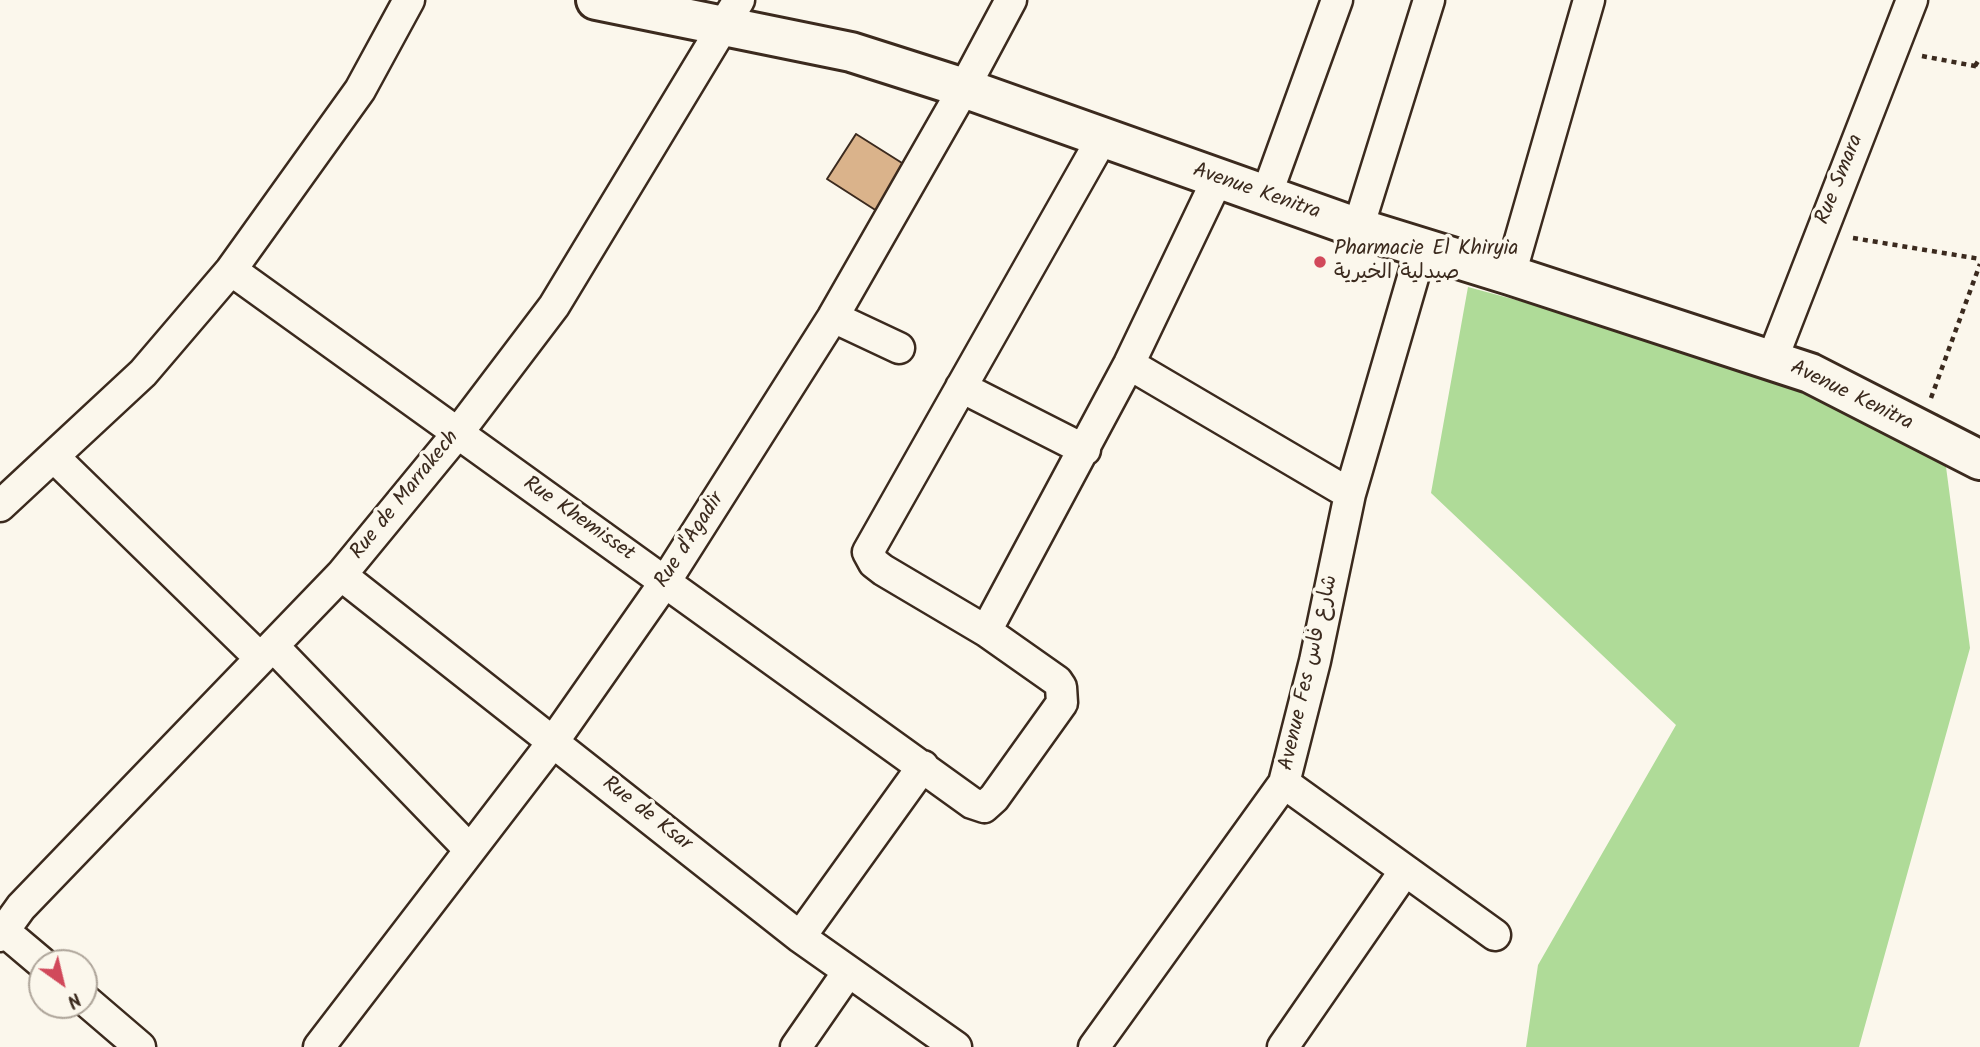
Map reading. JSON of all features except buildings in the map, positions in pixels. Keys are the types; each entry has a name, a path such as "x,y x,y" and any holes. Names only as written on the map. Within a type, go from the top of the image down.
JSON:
{"street":[{"path":"0,506 143,373 231,270 360,90 409,0"},
{"name":"Avenue Kenitra","path":"596,0 732,12 964,88 1104,135 1217,180 1422,250 1510,275 1810,373 1980,460"},
{"name":"Rue d'Agadir","path":"319,1047 553,742 666,583 832,317 964,88 1011,0"},
{"path":"1266,195 1337,0"},
{"path":"1358,228 1429,0"},
{"path":"1510,275 1589,0"},
{"name":"Rue Smara","path":"1772,360 1912,0"},
{"name":"Rue de Marrakech","path":"2,933 21,906 341,575 457,435 554,306 732,12"},
{"path":"1104,135 868,552 874,564 986,631 1085,450 1217,180"},
{"name":"Avenue Fes شارع فاس","path":"1094,1047 1284,783 1315,661 1350,494 1422,250"},
{"name":"Rue Khemisset","path":"231,270 457,435 977,806 985,807 994,799 1062,703 1064,694 1057,681 986,631"},
{"path":"832,317 899,348"},
{"path":"1129,364 1350,494"},
{"path":"961,387 1085,450"},
{"path":"55,457 267,652 470,850"},
{"name":"Rue de Ksar","path":"341,575 800,937 956,1047"},
{"path":"800,937 923,765"},
{"path":"1284,783 1495,935"},
{"path":"1283,1047 1404,872"},
{"path":"2,933 28,952"},
{"path":"796,1047 848,972"},
{"path":"98,1011 141,1047"}],"path":[{"path":"1894,50 1978,67 1980,58"},
{"path":"1820,232 1980,262 1919,430"}],"green space":[{"path":"1468,287 1939,414 1970,648 1859,1047 1526,1047 1538,965 1676,725 1431,493"}],"place":[{"name":"Pharmacie El Khiryia صيدلية الخيرية","path":"1320,262"}]}
